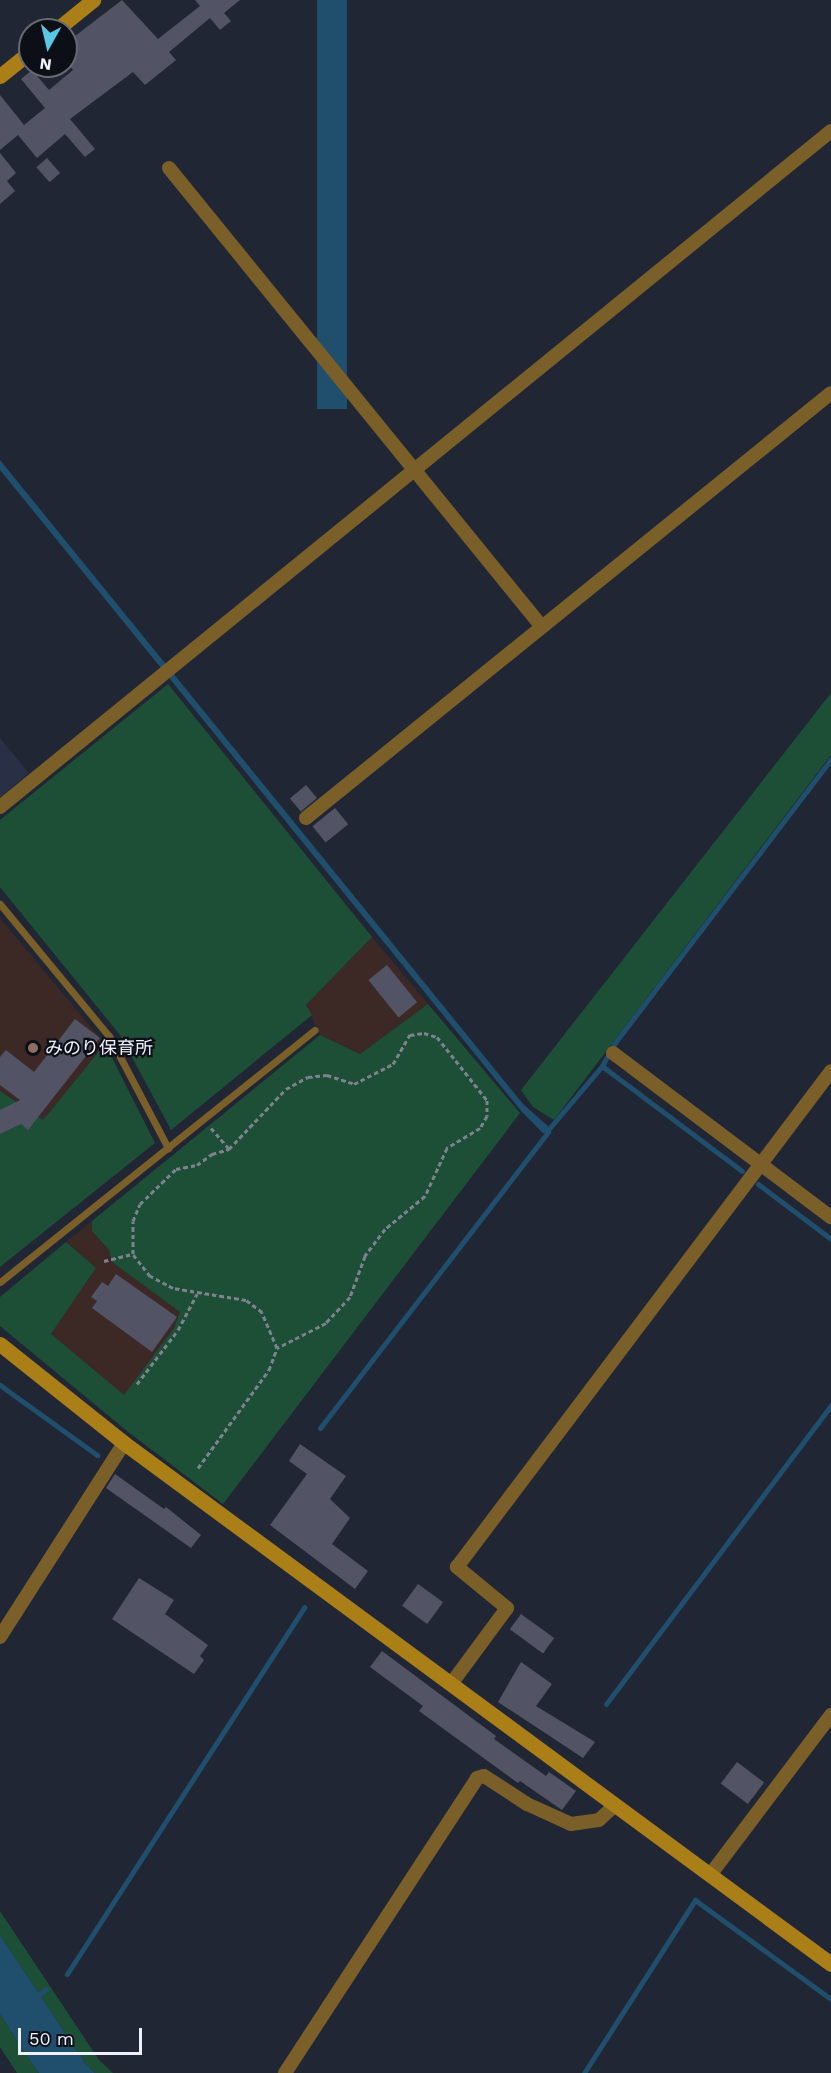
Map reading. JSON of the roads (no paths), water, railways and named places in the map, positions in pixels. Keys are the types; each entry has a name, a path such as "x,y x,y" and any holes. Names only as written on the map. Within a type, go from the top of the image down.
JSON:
{"street":[{"path":"71,18 93,0"},
{"path":"0,76 18,62"},
{"path":"0,807 831,131"},
{"path":"169,168 542,627"},
{"path":"306,818 831,393"},
{"path":"612,1053 831,1217"},
{"path":"451,1684 507,1608 457,1567 831,1071"},
{"path":"0,1344 124,1443 831,1964"},
{"path":"0,1637 124,1443"},
{"path":"710,1875 831,1715"},
{"path":"285,2073 477,1778 484,1776 527,1804 571,1824 599,1820 615,1805"}],"lane":[{"path":"0,904 109,1036 168,1148"},
{"path":"0,1282 314,1030"}],"waterway":[{"path":"602,1066 614,1044 831,759"},
{"path":"547,1131 602,1066 742,1171"},
{"path":"320,1428 548,1132"},
{"path":"758,1184 831,1239"},
{"path":"0,1385 97,1455"},
{"path":"606,1704 831,1405"},
{"path":"67,1974 304,1607"},
{"path":"584,2073 695,1900 831,1999"},
{"path":"36,1997 46,1989"}],"place":[{"name":"みのり保育所","path":"33,1048"}]}
